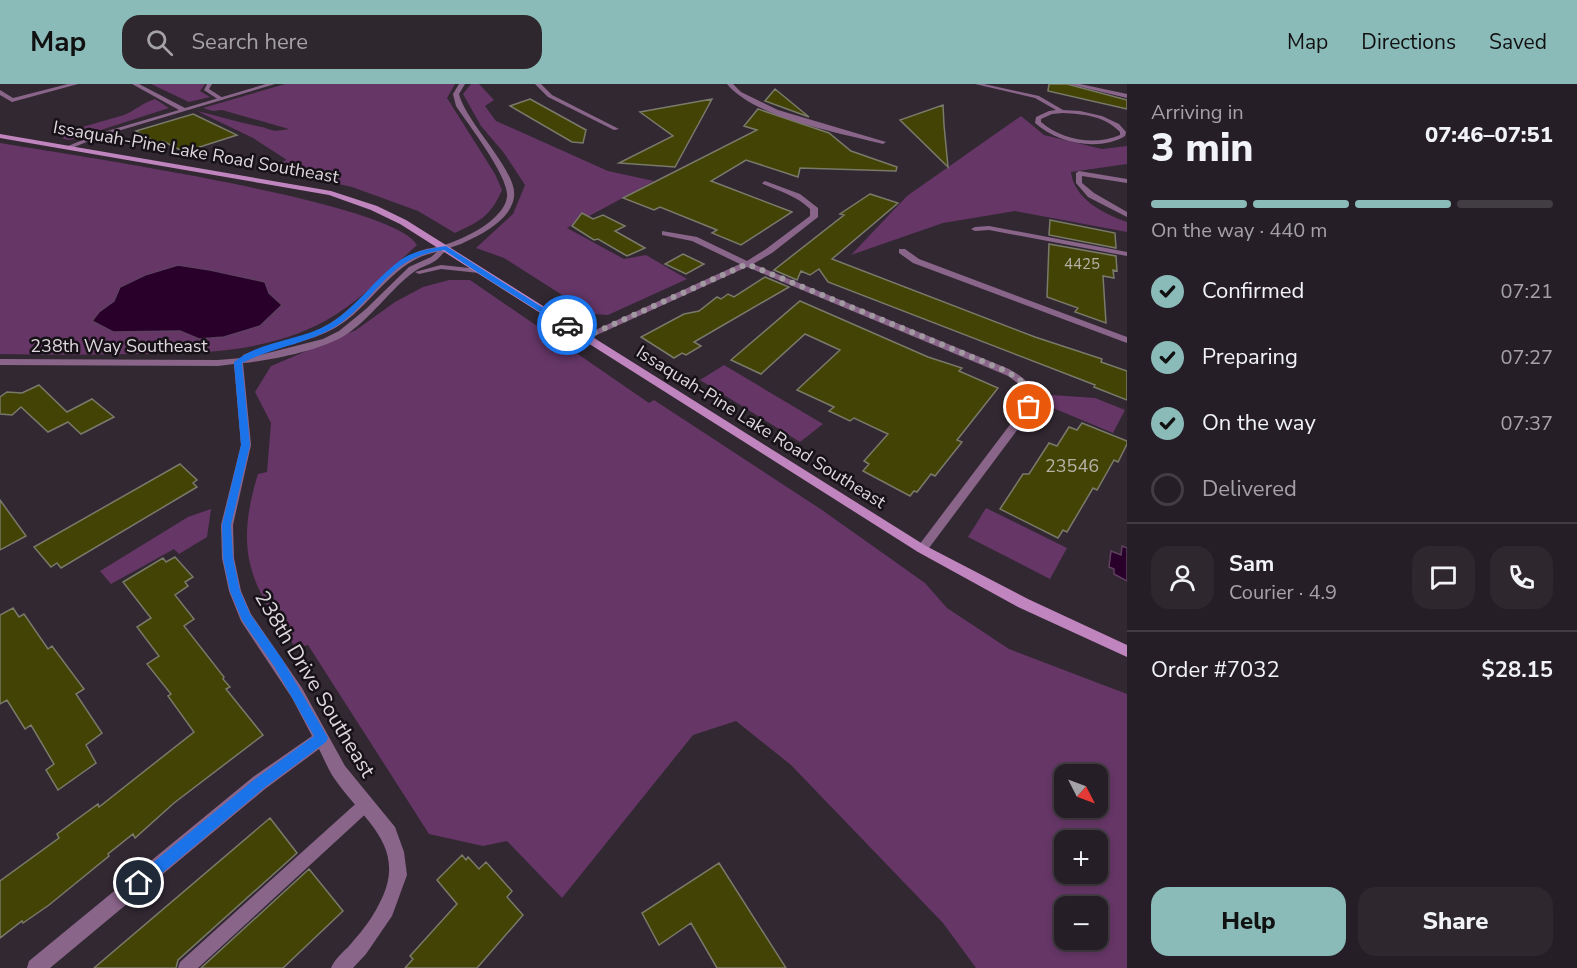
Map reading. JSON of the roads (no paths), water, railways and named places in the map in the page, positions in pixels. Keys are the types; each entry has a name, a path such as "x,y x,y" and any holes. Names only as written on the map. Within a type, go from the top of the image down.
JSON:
{"main road":[{"name":"Issaquah-Pine Lake Road Southeast","path":"0,136 331,194 393,217 446,248 479,271 922,549 986,586 1053,619 1127,651"}],"street":[{"path":"0,92 12,100 75,84"},
{"path":"135,84 184,110"},
{"path":"70,147 99,135 272,84"},
{"path":"446,248 471,236 499,217 508,207 511,196 509,182 459,106 456,94 462,84"},
{"path":"538,84 550,96 616,129"},
{"path":"730,84 736,94 758,105 883,142"},
{"path":"1072,84 1127,96"},
{"path":"1127,181 1079,173 1079,183 1091,195 1127,215"},
{"path":"585,337 747,264 811,220 815,212 812,205 794,194 765,183"},
{"path":"975,229 989,228 1127,254"},
{"path":"665,233 694,239 747,264 1006,371 1030,390 1032,397 1029,407 922,549"},
{"name":"238th Way Southeast","path":"0,362 198,364 266,358 327,341 342,333 369,311 412,269 434,259 446,248"},
{"name":"238th Way Southeast","path":"238,362 260,350 316,333 333,325 358,305 401,262 422,252 446,248"},
{"path":"902,251 916,261 1127,340"},
{"name":"238th Way Southeast","path":"394,285 428,268 479,271"},
{"name":"238th Drive Southeast","path":"238,362 246,445 226,525 228,558 235,591 246,616 291,684 339,772 389,833 396,852 398,875 386,910 360,948 340,968"},
{"path":"36,968 259,783 322,738"}],"lane":[{"path":"210,84 206,89 221,99"},
{"path":"977,84 1036,97 1062,112"},
{"path":"1120,127 1123,132 1122,136 1116,140 1094,142 1058,135 1043,128 1038,123 1038,118 1042,115 1062,112 1095,116 1127,128"},
{"path":"186,968 366,804"}]}
